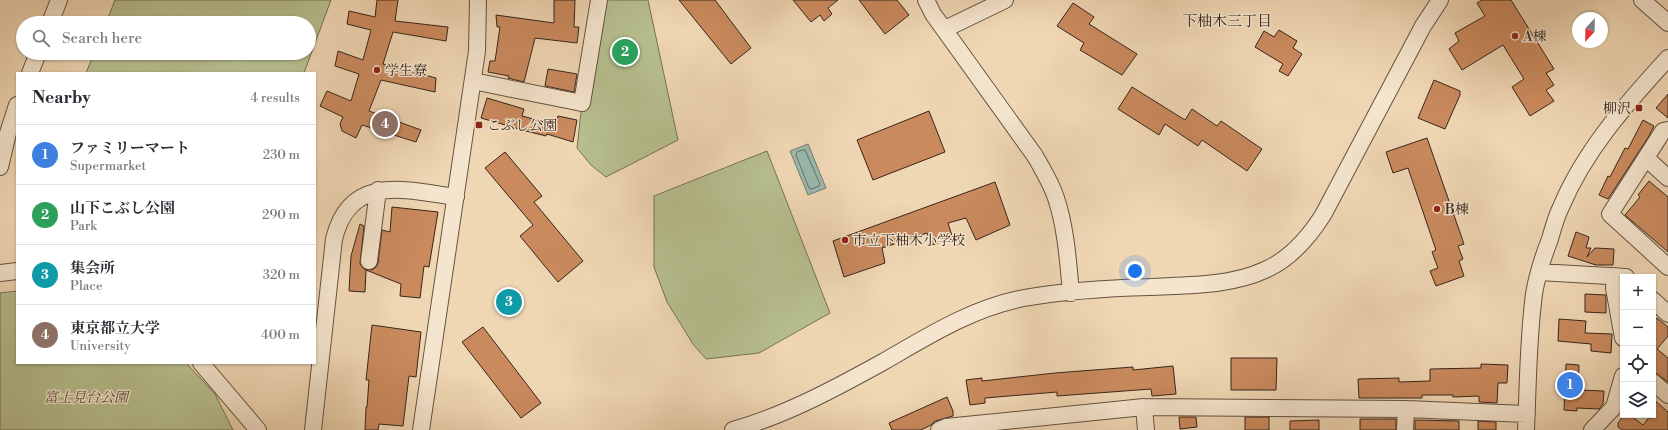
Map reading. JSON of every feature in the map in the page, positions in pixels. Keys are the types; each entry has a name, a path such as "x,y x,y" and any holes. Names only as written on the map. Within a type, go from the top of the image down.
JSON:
{"street":[{"path":"53,16 59,0"},
{"path":"421,430 477,51 478,0"},
{"path":"473,81 582,103 599,0"},
{"path":"926,0 945,30 1035,156 1049,181 1056,198 1061,219 1071,293"},
{"path":"945,30 1005,0"},
{"path":"733,430 766,420 819,396 944,327 976,312 1025,298 1071,293 1228,282 1260,272 1281,262 1303,242 1324,215 1422,26 1440,0"},
{"path":"1642,0 1668,23"},
{"path":"1526,430 1530,334 1534,293 1539,272 1560,208 1587,157 1622,109 1668,58"},
{"path":"30,72 35,60"},
{"path":"0,167 8,133 16,109"},
{"path":"1668,130 1663,131 1610,214 1668,268"},
{"path":"1646,158 1668,178"},
{"path":"313,430 334,239 338,225 352,205 369,193 378,190 402,189 456,197"},
{"path":"369,261 378,190"},
{"path":"0,272 16,271"},
{"path":"1539,272 1620,276 1614,288 1620,321"},
{"path":"1656,303 1668,314"},
{"path":"202,364 258,430"},
{"path":"1600,428 1614,406 1621,382"},
{"path":"1656,385 1668,395"},
{"path":"939,430 946,427 1144,407 1406,409 1527,414"},
{"path":"1144,407 1146,430"},
{"path":"1405,430 1406,409"}],"green space":[{"path":"115,0 331,0 316,41 316,16 109,16"},
{"path":"599,0 648,0 678,140 606,177 591,165 577,148 582,103"},
{"path":"91,60 309,60 304,72 86,72"},
{"path":"767,151 830,313 759,353 706,359 693,344 667,302 654,267 654,196"},
{"name":"富士見台公園","path":"16,291 16,364 187,364 215,394 233,430 0,430 0,293"}],"water":[{"path":"808,144 826,188 808,195 790,151"}],"building":[{"name":"学生寮","path":"377,0 398,0 395,21 448,27 446,41 393,32 383,64 436,78 435,92 381,80 369,111 421,130 416,142 362,125 356,138 342,131 340,124 343,117 320,106 327,91 351,101 359,74 335,66 338,51 363,60 371,30 347,24 349,11 375,17"},
{"path":"554,0 575,0 574,27 579,27 577,43 535,38 524,82 508,78 509,76 488,72 490,61 495,61 500,27 497,27 496,15 554,23"},
{"path":"679,0 715,0 751,48 731,64"},
{"path":"793,0 838,0 828,8 832,14 824,21 820,15 811,22"},
{"path":"859,0 897,0 909,15 885,34"},
{"name":"A棟","path":"1482,0 1511,0 1554,69 1546,73 1554,85 1546,90 1554,101 1530,116 1512,87 1524,79 1503,45 1462,70 1449,49 1459,41 1455,33 1485,16 1477,3"},
{"path":"1073,3 1094,17 1089,24 1137,54 1122,75 1080,50 1084,43 1057,26"},
{"path":"1279,30 1297,41 1293,48 1302,54 1288,76 1279,71 1283,64 1255,47 1264,31 1274,37"},
{"path":"548,69 577,74 574,92 545,86"},
{"path":"1434,80 1460,91 1460,95 1445,129 1418,118"},
{"path":"1132,87 1185,120 1192,109 1217,126 1221,121 1262,149 1247,171 1202,140 1198,146 1165,124 1159,135 1118,109"},
{"path":"1668,94 1668,118 1656,108"},
{"path":"487,98 524,109 522,116 556,125 558,116 577,120 573,142 547,134 546,136 526,131 481,118"},
{"path":"929,111 945,152 873,180 857,140"},
{"path":"1643,120 1654,126 1649,136 1608,199 1599,195 1608,176 1610,177 1625,148 1628,149"},
{"name":"B棟","path":"1427,138 1464,244 1458,246 1463,259 1459,261 1464,276 1436,286 1430,271 1438,268 1432,252 1436,250 1408,168 1393,173 1386,152"},
{"path":"505,152 542,196 534,202 583,261 558,282 520,236 533,225 485,168"},
{"path":"1649,181 1668,197 1668,252 1625,215 1640,197 1638,195"},
{"path":"995,182 1010,225 976,240 966,218 948,223 953,239 931,245 927,233 882,248 885,263 844,277 833,241"},
{"path":"392,207 438,212 429,267 424,266 420,298 400,296 401,284 366,270 365,292 349,291 351,256 360,224 364,226 360,264 364,269 372,270 378,263 382,230 390,232"},
{"path":"1576,232 1589,237 1586,248 1591,248 1587,257 1595,248 1614,249 1613,265 1596,265 1568,256"},
{"path":"509,289 514,290 520,296 520,306 514,312 509,313 504,312 498,306 497,301 498,296 504,290"},
{"path":"1585,294 1606,295 1606,313 1585,312"},
{"path":"1657,318 1668,327 1668,336 1657,349 1668,358 1668,382 1656,373"},
{"path":"1559,319 1586,321 1585,333 1612,334 1611,353 1591,351 1591,344 1558,341"},
{"path":"372,325 421,332 416,377 409,376 403,426 379,424 378,430 365,430 369,380 366,380"},
{"path":"483,327 541,403 521,418 462,342"},
{"path":"1231,358 1277,358 1276,390 1231,390"},
{"path":"1481,364 1508,365 1507,383 1498,383 1497,403 1479,402 1479,396 1453,397 1453,395 1422,395 1422,398 1359,398 1358,379 1399,378 1399,382 1430,381 1430,369 1481,368"},
{"path":"1566,364 1579,365 1578,390 1604,391 1603,404 1599,409 1577,408 1577,411 1564,410"},
{"path":"1173,366 1176,394 1152,396 1151,389 1057,396 1057,392 985,398 985,403 970,405 966,380 982,378 982,381 1055,373 1133,367 1133,370"},
{"path":"947,397 953,411 953,416 935,421 931,425 921,430 892,430 889,423"},
{"path":"1656,402 1668,412 1668,430 1622,430 1618,427 1618,423 1622,418 1634,418 1643,425 1649,418 1656,418"},
{"path":"1179,417 1196,417 1197,427 1180,429"},
{"path":"1245,417 1269,417 1269,430 1245,430"},
{"path":"1360,419 1396,419 1396,430 1360,430"},
{"path":"1319,420 1319,430 1290,430 1290,421"},
{"path":"1415,420 1459,421 1459,430 1415,430"},
{"path":"1478,421 1496,422 1496,430 1478,430"}],"place":[{"name":"A棟","path":"1515,36"},
{"name":"山下こぶし公園","path":"625,52"},
{"name":"学生寮","path":"377,70"},
{"name":"柳沢","path":"1639,108"},
{"name":"東京都立大学","path":"385,124"},
{"name":"こぶし公園","path":"479,125"},
{"name":"B棟","path":"1437,209"},
{"name":"市立下柚木小学校","path":"845,240"},
{"name":"集会所","path":"509,302"},
{"name":"ファミリーマート","path":"1570,385"}],"district":[{"name":"下柚木三丁目","path":"1227,21"}]}
